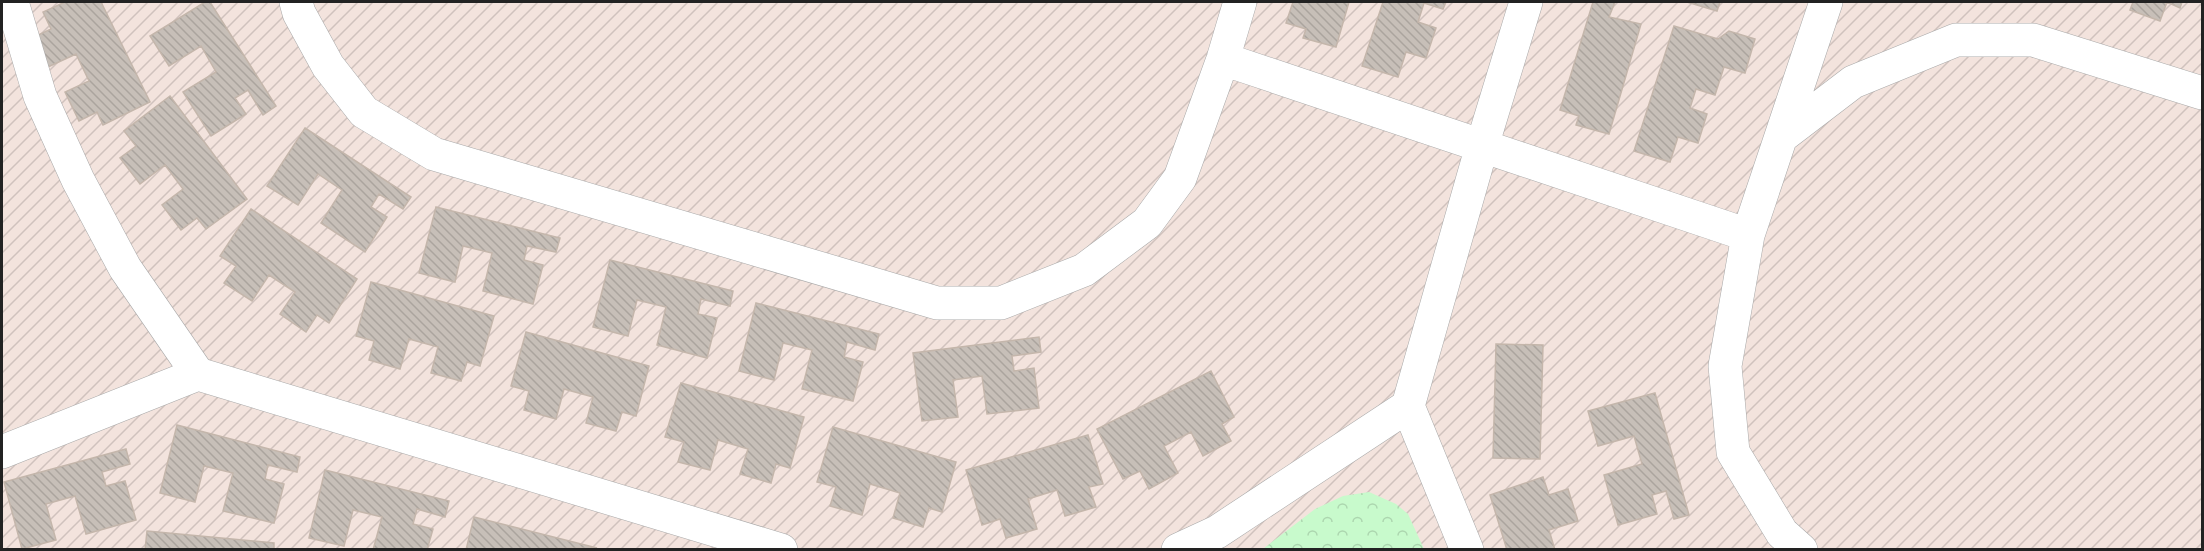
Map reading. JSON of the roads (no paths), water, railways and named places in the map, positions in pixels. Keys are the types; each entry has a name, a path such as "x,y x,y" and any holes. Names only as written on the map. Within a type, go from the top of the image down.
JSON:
{"street":[{"path":"12,2 40,96 78,180 125,268 198,374"},
{"path":"296,2 299,13 328,66 364,112 434,154 937,303 1001,303 1084,270 1147,223 1180,178 1223,59 1240,2"},
{"path":"1467,549 1408,406 1482,146 1526,2"},
{"path":"1801,549 1782,533 1733,452 1725,366 1748,235 1826,2"},
{"path":"1780,137 1853,82 1956,40 2033,40 2202,93"},
{"path":"1223,59 1748,235"},
{"path":"2,452 198,374 781,549"},
{"path":"1178,549 1216,532 1408,406"}]}
